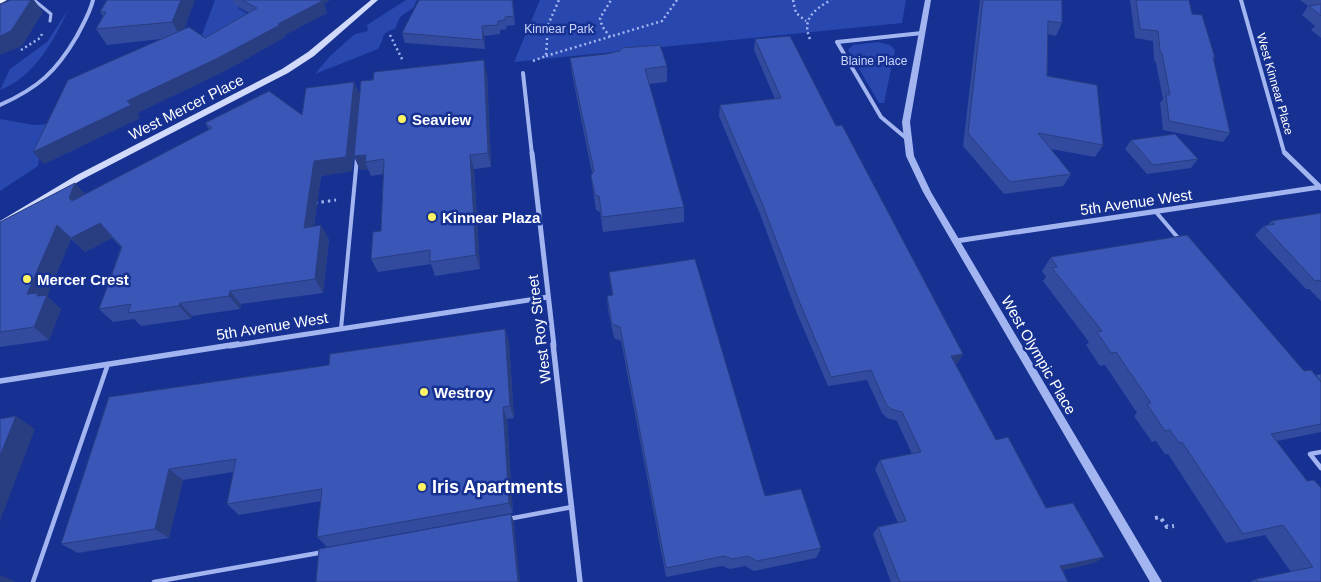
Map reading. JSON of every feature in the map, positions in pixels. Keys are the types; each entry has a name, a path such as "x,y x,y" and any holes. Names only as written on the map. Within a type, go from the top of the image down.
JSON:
{"main road":[{"name":"West Mercer Place","path":"0,225 80,177 284,71 311,54 375,0"}],"street":[{"path":"0,104 39,85 57,69 86,18 93,0"},
{"name":"West Olympic Place","path":"928,0 906,122 906,138 910,156 917,173 956,241 1156,582"},
{"name":"West Kinnear Place","path":"1241,0 1284,152 1320,188"},
{"path":"906,138 881,117 837,42 922,33"},
{"name":"West Roy Street","path":"523,73 580,582"},
{"name":"5th Avenue West","path":"956,241 1320,188"},
{"name":"5th Avenue West","path":"0,381 548,297"}],"lane":[{"path":"34,0 51,14 50,21"},
{"path":"340,328 358,155"},
{"path":"1156,212 1180,241"},
{"path":"33,582 108,364"},
{"path":"1321,452 1310,454 1321,468"},
{"path":"506,520 572,508"},
{"path":"154,582 330,551"}],"path":[{"path":"546,56 548,25 559,0"},
{"path":"610,37 604,31 599,20 600,14 611,0"},
{"path":"523,73 535,59 662,21 677,0"},
{"path":"793,0 797,16 801,20 806,21"},
{"path":"810,39 805,30 806,21 810,14 831,0"},
{"path":"21,50 40,38 50,21"},
{"path":"390,35 403,61"},
{"path":"307,204 344,199"},
{"path":"1154,518 1160,517 1167,527 1174,526"}],"green space":[{"path":"215,0 246,0 238,8 261,22 217,46 202,35"},
{"path":"406,0 417,0 413,8 400,17 395,29 385,34 378,49 315,74 330,56 355,34 368,31 367,25"},
{"name":"Kinnear Park","path":"540,0 906,0 902,23 514,62"},
{"path":"68,10 42,57 23,76 0,90 10,69 47,42"},
{"name":"Blaine Place","path":"878,42 890,45 895,50 884,103 879,103 848,50 853,45"},
{"path":"0,119 33,125 51,124 40,153 38,166 0,191"}],"building":[{"path":"11,0 31,0 11,31 0,36 0,4"},
{"path":"107,0 181,0 172,22 96,29 106,12 100,12"},
{"path":"242,0 322,1 218,58 127,101 131,105 33,152 68,80 189,27 205,38 257,8"},
{"path":"419,0 512,0 514,16 505,17 505,20 498,21 498,25 482,26 483,40 402,33"},
{"path":"983,0 1062,0 1062,23 1048,21 1047,76 1097,85 1103,145 1038,133 1071,174 1010,182 968,133"},
{"path":"1136,0 1189,0 1192,14 1202,15 1215,58 1213,57 1230,133 1169,121 1166,94 1170,95 1162,53 1160,51 1158,31 1140,29"},
{"path":"1321,4 1321,16 1309,6"},
{"path":"790,36 836,126 842,125 963,354 951,356 996,440 1008,437 1046,508 1073,503 1104,557 1060,566 1068,582 900,582 878,527 906,521 880,460 921,452 902,412 891,409 886,404 871,370 831,377 799,301 762,203 720,105 781,98 755,39"},
{"name":"Kinnear Park","path":"660,45 667,66 645,69 684,207 602,217 599,196 595,195 591,176 594,171 570,58 606,54 620,51 622,48"},
{"path":"484,60 488,153 470,155 476,255 430,262 430,250 371,259 373,232 381,231 384,159 365,162 366,155 354,156 361,81 373,80 374,72"},
{"path":"354,82 346,157 314,161 304,228 321,225 315,279 230,291 229,296 180,303 179,306 128,313 131,304 99,309 122,247 100,223 71,238 57,225 27,294 38,293 37,296 47,295 34,327 0,332 0,222 75,183 69,198 72,201 212,128 205,123 269,91 302,115 306,88"},
{"path":"1175,134 1198,159 1153,165 1131,140"},
{"path":"1321,213 1321,282 1319,280 1315,281 1264,226 1275,224 1271,221"},
{"path":"1187,235 1304,371 1311,370 1321,382 1321,424 1271,434 1307,481 1314,480 1321,488 1321,582 1258,582 1256,579 1313,567 1283,525 1243,534 1182,442 1179,443 1170,430 1165,431 1147,404 1151,403 1116,352 1111,353 1097,332 1102,331 1052,268 1057,267 1051,257"},
{"path":"695,259 765,496 801,489 821,548 757,561 748,556 732,559 724,556 666,568 620,327 612,324 607,296 613,295 609,272"},
{"path":"505,329 510,406 503,407 509,503 317,537 322,489 227,504 236,459 169,469 155,529 61,544 109,397 329,365 330,354"},
{"path":"1321,374 1321,382 1316,375"},
{"path":"16,416 0,456 0,419"},
{"path":"511,514 519,582 316,582 319,549"}],"place":[{"name":"Seaview","path":"402,119"},
{"name":"Kinnear Plaza","path":"432,217"},
{"name":"Mercer Crest","path":"27,279"},
{"name":"Westroy","path":"424,392"},
{"name":"Iris Apartments","path":"422,487"}]}
